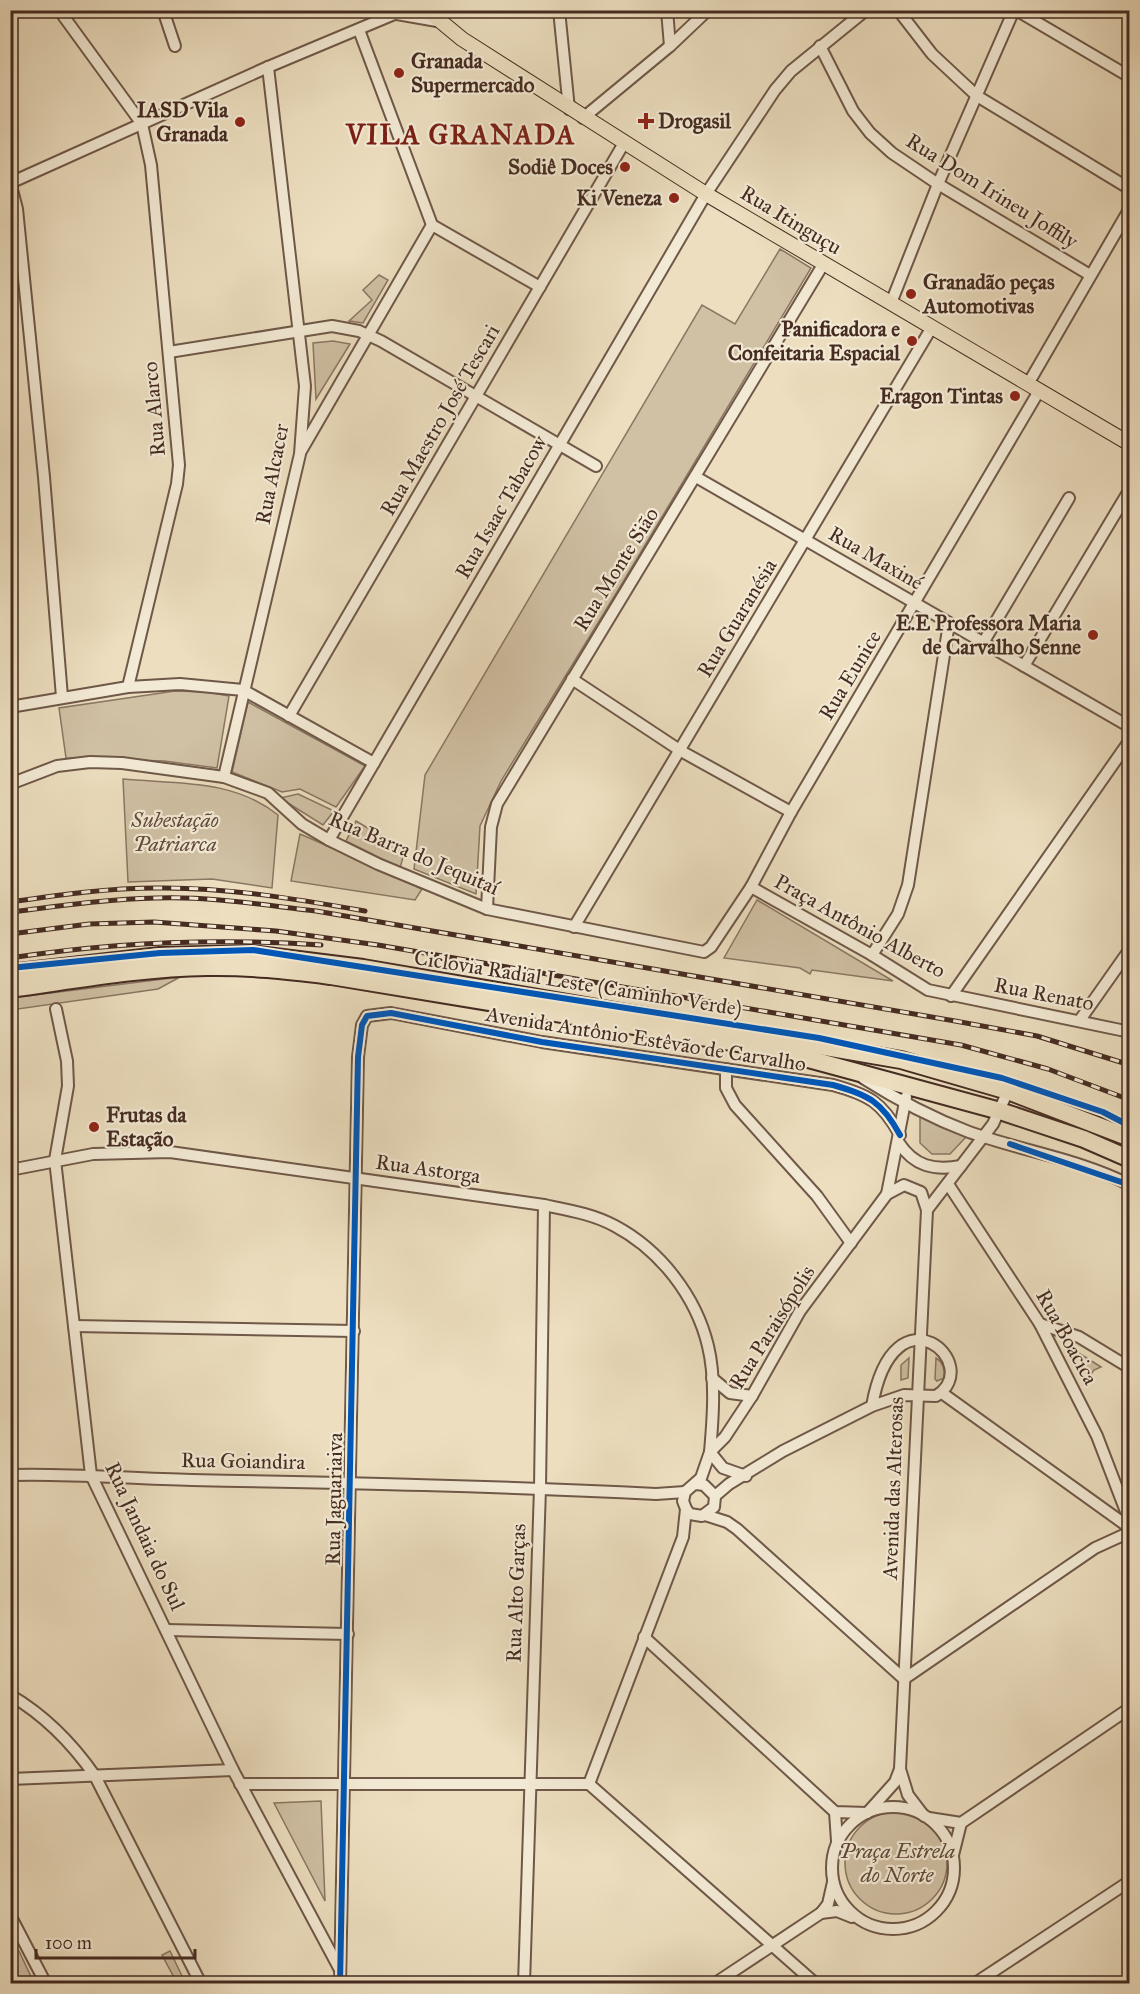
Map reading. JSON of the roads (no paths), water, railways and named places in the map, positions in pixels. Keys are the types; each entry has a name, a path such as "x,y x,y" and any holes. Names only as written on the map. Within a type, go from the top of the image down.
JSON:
{"highway":[{"name":"Avenida Antônio Estêvão de Carvalho","path":"10,973 159,956 251,954 311,961 832,1046 901,1060 1008,1091 1130,1138"},
{"name":"Avenida Antônio Estêvão de Carvalho","path":"10,989 150,970 207,967 260,968 331,976 768,1048 847,1069 907,1095 1000,1111 1084,1140 1130,1159"},
{"path":"907,1095 921,1077 971,1080"}],"main road":[{"name":"Rua Itinguçu","path":"432,14 583,118 706,194 1129,442"}],"street":[{"path":"58,10 142,123"},
{"path":"163,10 175,46"},
{"path":"559,10 570,109"},
{"path":"667,10 670,46"},
{"path":"583,118 670,46 708,10"},
{"name":"Rua Isaac Tabacow","path":"329,840 706,194 775,90 791,71 866,10"},
{"path":"898,10 932,54 977,96 1130,189"},
{"path":"891,303 938,184 1015,10 1130,77"},
{"path":"62,697 42,454 17,209 11,182 400,12 432,14"},
{"path":"358,30 432,225 540,286"},
{"name":"Rua Dom Irineu Joffily","path":"820,46 853,111 870,133 892,153 938,184 1090,275"},
{"name":"Rua Alcacer","path":"224,777 300,454 305,386 268,68"},
{"name":"Rua Alarco","path":"128,687 177,484 178,454 151,165 142,123"},
{"name":"Rua Maestro José Tescari","path":"289,716 624,143"},
{"name":"Rua Eunice","path":"711,947 751,887 791,812 915,603 1034,388 1090,275 1130,208"},
{"path":"300,454 432,225"},
{"name":"Rua Monte Sião","path":"487,909 491,827 497,804 824,263"},
{"path":"169,352 332,326 370,334 596,466"},
{"name":"Rua Guaranésia","path":"574,927 932,327"},
{"name":"Rua Maxiné","path":"696,477 1130,727"},
{"path":"1024,666 1130,489"},
{"path":"983,643 1069,498"},
{"path":"872,955 898,914 908,885 949,623"},
{"path":"572,679 681,751 791,812"},
{"path":"10,707 128,687 180,684 243,690 374,763"},
{"path":"951,996 1130,740"},
{"name":"Rua Barra do Jequitaí","path":"10,784 57,766 90,762 122,762 224,777 267,794 302,824 329,840 378,864 487,909 698,952 711,947"},
{"name":"Praça Antônio Alberto","path":"751,887 872,955 919,986 951,996"},
{"path":"1080,1020 1130,949"},
{"name":"Rua Renato","path":"951,996 1080,1020 1130,1032"},
{"name":"Rua Jandaia do Sul","path":"56,1009 67,1061 68,1086 55,1160 91,1474 232,1770 340,1970"},
{"name":"Avenida Antônio Estêvão de Carvalho","path":"367,1016 391,1013 542,1042 833,1085 862,1093 884,1110 899,1139"},
{"name":"Rua Jaguariaiva","path":"340,1983 358,1057 362,1025 367,1016"},
{"path":"726,1069 726,1088 735,1105 818,1197 851,1243"},
{"path":"927,1210 984,1136 1000,1111 1008,1091"},
{"path":"887,1194 907,1095"},
{"name":"Avenida Antônio Estêvão de Carvalho","path":"907,1095 984,1136 1066,1161 1130,1185"},
{"path":"899,1139 907,1155 925,1166 946,1169 961,1166"},
{"name":"Rua Astorga","path":"10,1170 55,1160 122,1152 170,1152 544,1205 605,1221 633,1236 653,1252 671,1272 701,1323 708,1348 712,1378 711,1452"},
{"name":"Rua Boacica","path":"948,1184 1040,1324 1093,1427 1130,1522"},
{"path":"887,1194 894,1188 913,1187 921,1192 927,1210"},
{"name":"Rua Paraisópolis","path":"696,1484 711,1452 752,1396 800,1311 887,1194"},
{"name":"Rua Alto Garças","path":"525,1983 529,1783 540,1488 544,1205"},
{"name":"Avenida das Alterosas","path":"926,1817 908,1795 900,1769 916,1396 927,1210"},
{"path":"1040,1324 1079,1337 1130,1368"},
{"path":"74,1326 354,1331"},
{"path":"683,1537 714,1507 715,1498 729,1484 746,1476 783,1451 872,1406 904,1395 928,1398 942,1393 951,1377 946,1357 931,1343 919,1338 907,1341 888,1359 880,1374 872,1406"},
{"path":"712,1378 730,1393 752,1396"},
{"path":"589,1784 683,1537 685,1492 696,1484 711,1489 727,1522 904,1679 1095,1548 1130,1530 942,1393"},
{"path":"711,1452 723,1468 746,1476"},
{"name":"Rua Goiandira","path":"10,1475 91,1474 137,1479 540,1488 656,1494 685,1492"},
{"name":"Rua Goiandira","path":"656,1494 685,1507"},
{"path":"685,1507 690,1514 727,1522"},
{"path":"166,1630 348,1634"},
{"path":"644,1638 835,1812 867,1813 897,1807 926,1817 961,1823"},
{"path":"10,1695 59,1731 79,1752 95,1776 201,1983"},
{"path":"821,1913 837,1911 889,1929 909,1928 928,1919 942,1905 952,1887 953,1855 961,1823 1130,1708"},
{"path":"714,1983 821,1913 828,1904 833,1881 832,1859 837,1843 851,1824 867,1813 895,1782 900,1769"},
{"path":"10,1779 232,1770"},
{"path":"240,1784 589,1784 771,1946 816,1983"},
{"path":"835,1812 837,1843"},
{"path":"926,1817 941,1830 953,1855"},
{"path":"833,1881 845,1907 862,1921"},
{"path":"974,1983 1129,1883"},
{"path":"11,1921 46,1983"}],"railway":[{"path":"10,902 101,891 182,888 261,895 365,911"},
{"path":"10,912 101,901 176,898 236,901 316,911 1037,1036 1130,1065"},
{"path":"10,934 89,924 154,922 276,931 378,945 961,1045 1048,1069 1130,1100"},
{"path":"10,958 88,948 166,943 243,942 321,945"}],"place":[{"name":"Granada Supermercado","path":"399,73"},
{"name":"Drogasil","path":"646,121"},
{"name":"IASD Vila Granada","path":"240,122"},
{"name":"Sodiê Doces","path":"625,167"},
{"name":"Ki Veneza","path":"674,198"},
{"name":"Granadão peças Automotivas","path":"911,294"},
{"name":"Panificadora e Confeitaria Espacial","path":"912,341"},
{"name":"Eragon Tintas","path":"1015,396"},
{"name":"E.E Professora Maria de Carvalho Senne","path":"1093,635"},
{"name":"Frutas da Estação","path":"94,1127"}],"district":[{"name":"VILA GRANADA","path":"461,135"}],"park label":[{"name":"Subestação Patriarca","path":"175,832"},
{"name":"Praça Estrela do Norte","path":"897,1863"}]}
